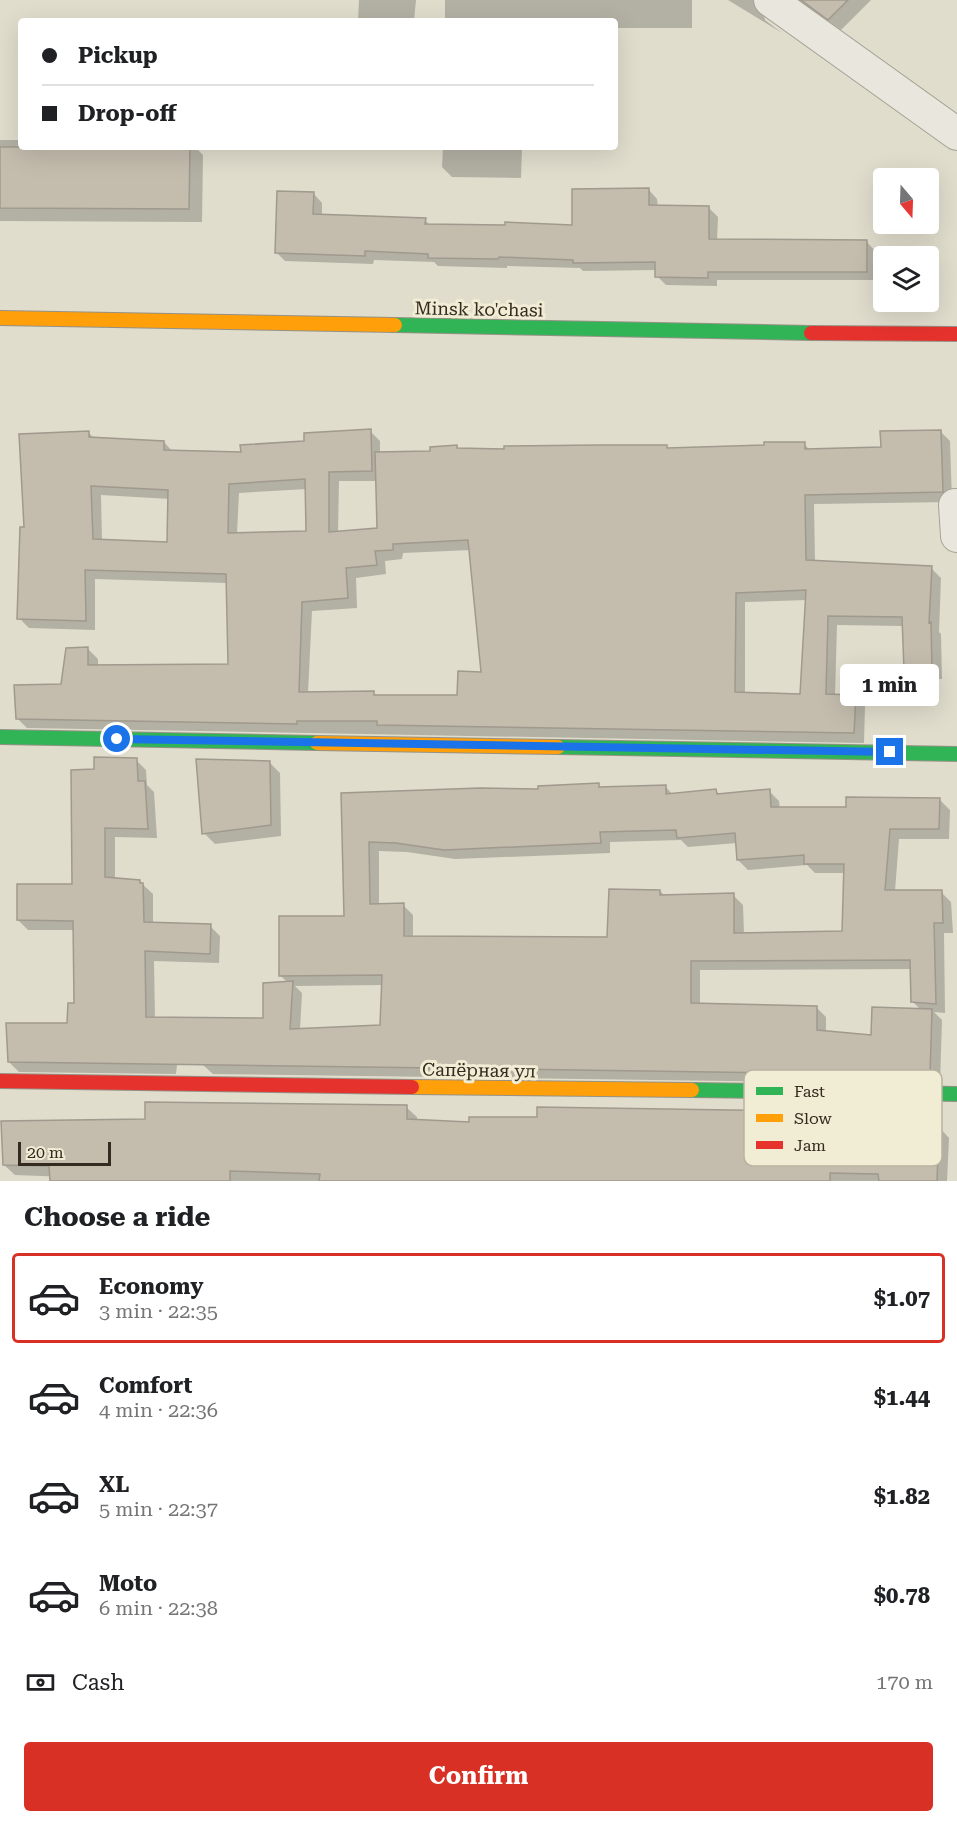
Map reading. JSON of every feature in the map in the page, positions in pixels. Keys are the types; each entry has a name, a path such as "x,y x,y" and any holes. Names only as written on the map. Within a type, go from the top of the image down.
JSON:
{"street":[{"path":"770,0 957,134"},
{"name":"Minsk ko'chasi","path":"0,318 957,334"},
{"path":"955,505 957,536"},
{"path":"0,737 957,754"},
{"name":"Сапёрная ул","path":"0,1081 744,1091"},
{"name":"Сапёрная ул","path":"942,1094 957,1094"}],"building":[{"path":"801,0 848,0 828,20"},
{"path":"0,147 18,147 18,150 190,150 189,209 0,208"},
{"path":"649,188 649,205 709,206 709,239 867,240 867,272 708,272 708,278 655,277 655,262 573,263 573,260 499,257 498,259 428,258 428,254 365,251 365,256 275,253 277,191 314,192 313,214 426,218 425,224 505,225 505,222 572,225 572,189"},
{"path":"371,429 372,471 329,472 329,532 377,528 375,452 430,451 430,447 457,445 457,448 504,449 504,446 599,445 667,445 667,448 805,442 805,449 881,447 880,431 941,430 943,492 805,495 806,560 932,566 929,623 931,622 932,670 904,670 902,617 828,616 826,694 856,695 854,733 377,725 377,721 297,721 297,724 16,719 14,685 61,684 66,648 88,647 88,665 228,664 226,574 85,570 86,621 17,619 20,527 24,527 19,434 89,431 89,437 164,441 164,450 241,452 240,445 304,441 304,433","holes":["305,479 306,531 228,533 229,484","91,486 168,490 167,542 93,539","468,540 481,672 458,671 457,695 374,695 374,691 299,692 302,602 348,598 346,568 377,565 375,551 393,550 393,544","806,590 800,694 735,692 736,593"]},
{"path":"94,757 137,758 138,781 145,781 148,829 105,828 105,877 140,880 140,883 143,883 144,922 211,924 210,954 145,951 146,1017 263,1018 263,983 293,981 290,1029 380,1025 382,975 279,976 279,916 344,916 341,793 480,788 538,789 538,786 599,783 599,787 666,785 666,794 716,789 717,794 770,789 771,807 846,807 846,797 940,798 939,829 890,829 885,890 942,890 943,923 934,923 936,1004 911,1002 910,960 691,961 691,1003 817,1006 817,1030 871,1035 872,1007 932,1009 930,1070 744,1070 744,1072 8,1062 6,1023 67,1023 68,1003 74,1003 73,921 17,920 17,884 72,884 71,770 94,769","holes":["676,830 677,838 735,833 737,860 804,855 804,864 844,864 842,931 734,933 734,893 660,895 660,890 609,889 607,937 404,936 404,903 370,904 369,842 396,843 444,850 601,843 600,832"]},
{"path":"196,759 270,761 271,825 202,834"},
{"path":"145,1102 407,1105 407,1119 469,1122 469,1117 537,1117 537,1107 744,1110 744,1166 938,1166 937,1181 879,1181 878,1174 830,1173 830,1181 319,1181 320,1174 230,1171 230,1181 50,1181 49,1166 3,1165 1,1121 145,1119"}],"traffic: fast":[{"path":"395,325 811,333"},
{"path":"0,737 317,743"},
{"path":"558,747 957,754"},
{"path":"692,1090 744,1091"},
{"path":"942,1094 957,1094"}],"traffic: slow":[{"path":"0,318 395,325"},
{"path":"317,743 558,747"},
{"path":"412,1087 692,1090"}],"traffic: jam":[{"path":"811,333 957,334"},
{"path":"0,1081 412,1087"}],"route":[{"path":"117,739 890,752"}]}
